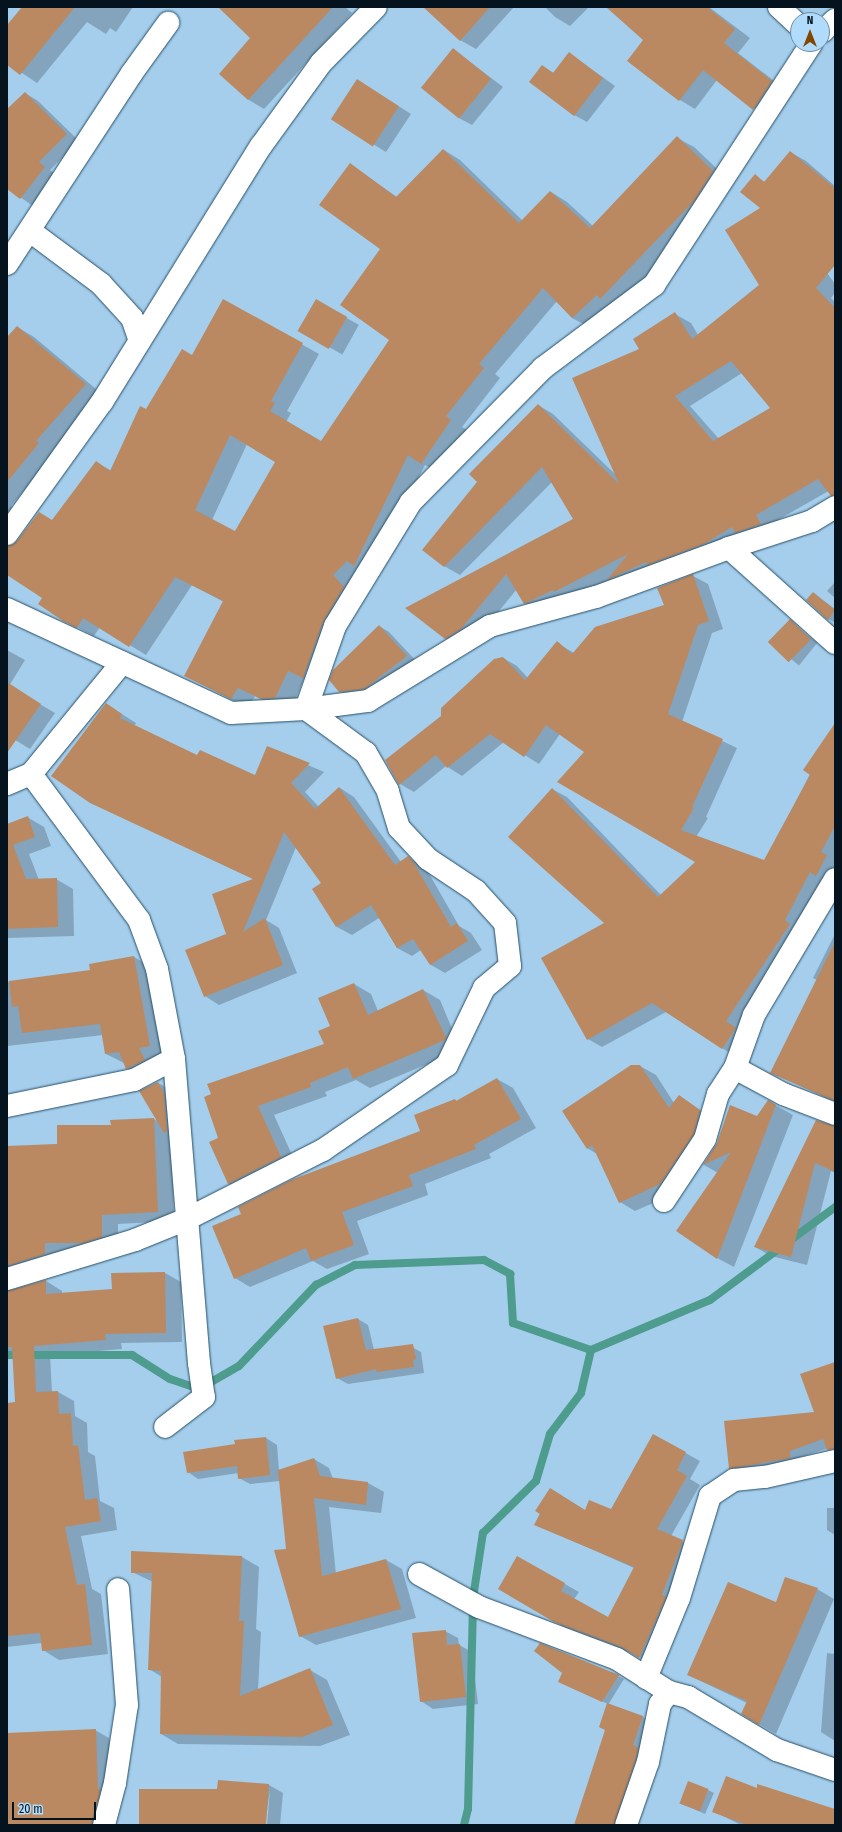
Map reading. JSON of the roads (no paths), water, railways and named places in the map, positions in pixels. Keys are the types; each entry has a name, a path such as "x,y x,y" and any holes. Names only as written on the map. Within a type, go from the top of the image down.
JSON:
{"street":[{"path":"7,534 102,402 261,146 321,63 376,7"},
{"path":"779,7 790,17"},
{"path":"7,264 132,73 168,23"},
{"path":"306,709 335,626 411,502 543,368 654,285 806,52"},
{"path":"30,231 101,284 132,318 140,341"},
{"path":"7,609 232,713 306,709 368,700 490,626 596,597 729,548 812,521 835,507"},
{"path":"729,548 835,643"},
{"path":"7,784 31,774 122,663"},
{"path":"7,1279 135,1240 187,1219 324,1150 447,1066 484,988 510,966 505,923 476,891 428,859 399,828 388,791 366,753 306,709"},
{"path":"31,774 140,920 157,969 174,1060 199,1363 204,1397 165,1427"},
{"path":"664,1201 705,1139 718,1094 735,1068 754,1016 835,879"},
{"path":"7,1106 134,1080 174,1060"},
{"path":"735,1068 782,1094 835,1114"},
{"path":"646,1678 679,1598 710,1496 734,1480 765,1477 835,1461"},
{"path":"419,1574 479,1607 618,1659 669,1692 688,1697 778,1750 835,1770"},
{"path":"104,1825 115,1783 127,1705 118,1589"},
{"path":"626,1825 648,1762 660,1704 669,1692"}],"waterway":[{"path":"7,1355 132,1355 170,1379 199,1389 239,1366 316,1285 355,1265 484,1260 510,1274 513,1323 591,1350 710,1300 835,1207"},
{"path":"464,1825 468,1809 473,1598 483,1533 536,1481 550,1434 581,1393 591,1350"}]}
